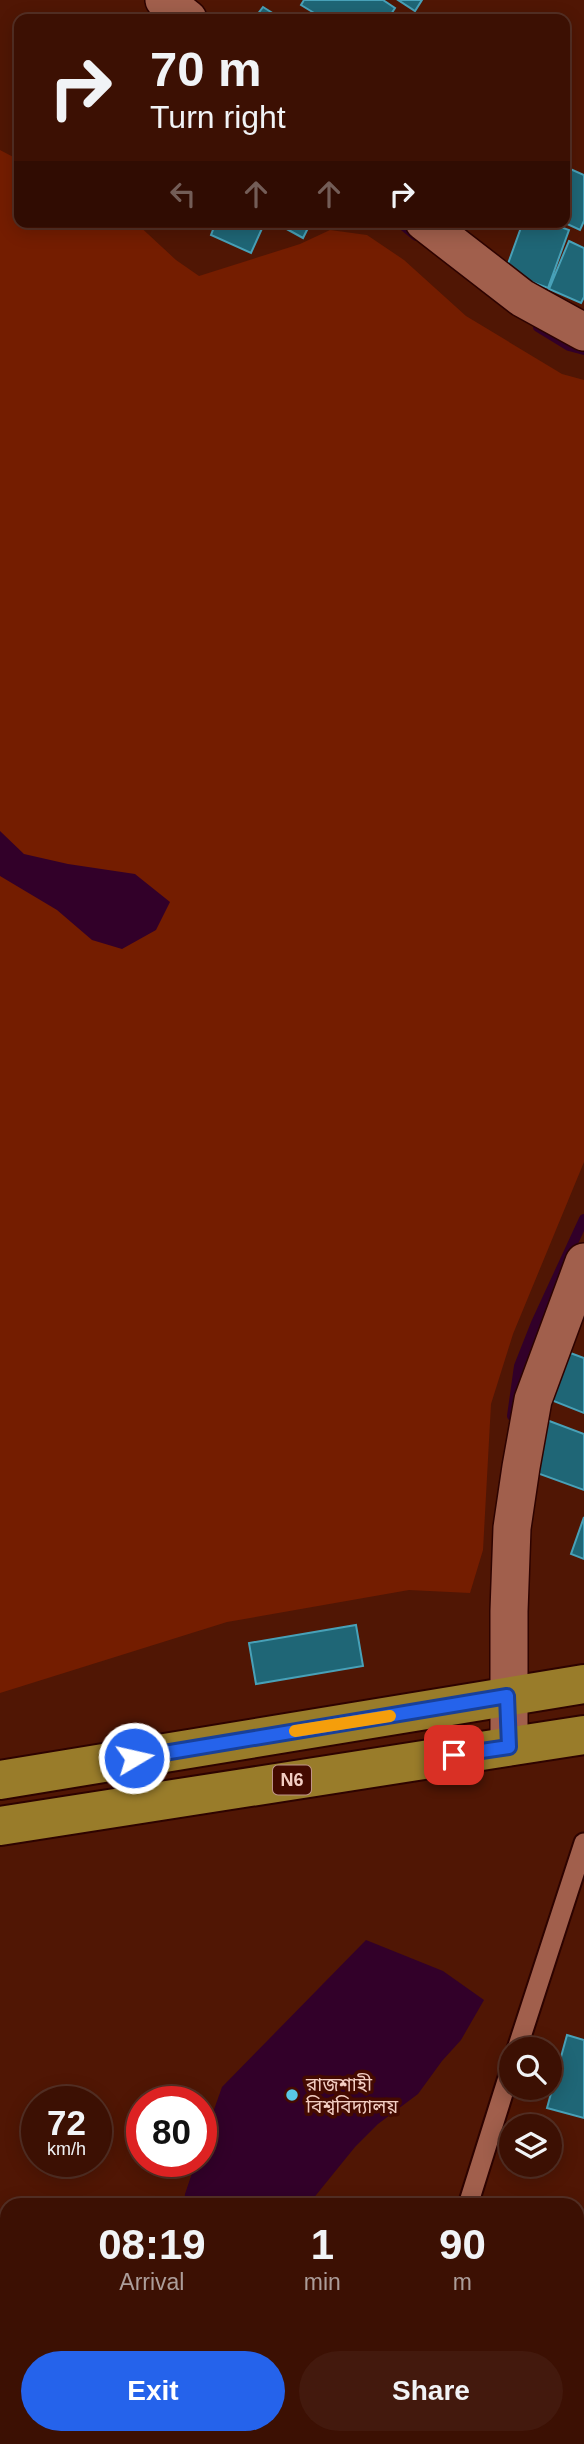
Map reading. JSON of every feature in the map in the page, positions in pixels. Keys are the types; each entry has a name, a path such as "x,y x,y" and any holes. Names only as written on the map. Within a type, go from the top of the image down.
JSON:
{"highway":[{"path":"0,1780 584,1684"},
{"name":"N6","path":"0,1826 584,1735"}],"street":[{"path":"164,0 182,14"},
{"path":"432,228 522,298 584,332"},
{"path":"509,1747 507,1696 512,1528 521,1467 533,1400 584,1262"}],"lane":[{"path":"521,2037 584,1843"},
{"path":"470,2198 501,2100"}],"shaded area":[{"path":"0,150 14,157 14,228 141,228 176,260 199,276 300,244 330,230 367,235 404,260 466,316 562,374 584,380 584,1162 513,1334 491,1404 483,1550 470,1593 409,1590 227,1622 0,1693"},
{"path":"0,831 24,854 135,874 170,902 156,930 122,949 92,940 57,910 0,876"},
{"path":"366,1940 443,1971 484,2000 461,2040 418,2094 378,2124 355,2147 314,2198 185,2198 191,2177 217,2177 217,2101 222,2087"}],"building":[{"path":"304,0 383,0 395,8 391,14 316,14 301,5"},
{"path":"398,0 422,0 415,11"},
{"path":"263,7 274,14 258,14"},
{"path":"570,169 584,175 584,221 580,230 570,225"},
{"path":"214,228 262,228 251,253 211,235"},
{"path":"285,228 308,228 303,238"},
{"path":"521,228 569,230 548,288 505,272"},
{"path":"569,241 584,248 584,297 581,303 549,289"},
{"path":"565,1351 584,1358 584,1413 546,1398"},
{"path":"544,1419 584,1434 584,1490 526,1469"},
{"path":"584,1517 584,1559 571,1554"},
{"path":"356,1625 363,1666 256,1684 249,1643"},
{"path":"567,2035 584,2040 584,2118 547,2108 549,2100 562,2100 562,2053"}],"waterway":[{"path":"406,228 416,236"},
{"path":"538,327 569,346 584,350"},
{"path":"512,1416 519,1366 584,1219"}],"slow traffic":[{"path":"295,1731 390,1716"}],"place":[{"name":"রাজশাহী বিশ্ববিদ্যালয়","path":"292,2095"}],"route":[{"path":"134,1758 507,1696 509,1747 454,1755"}]}
